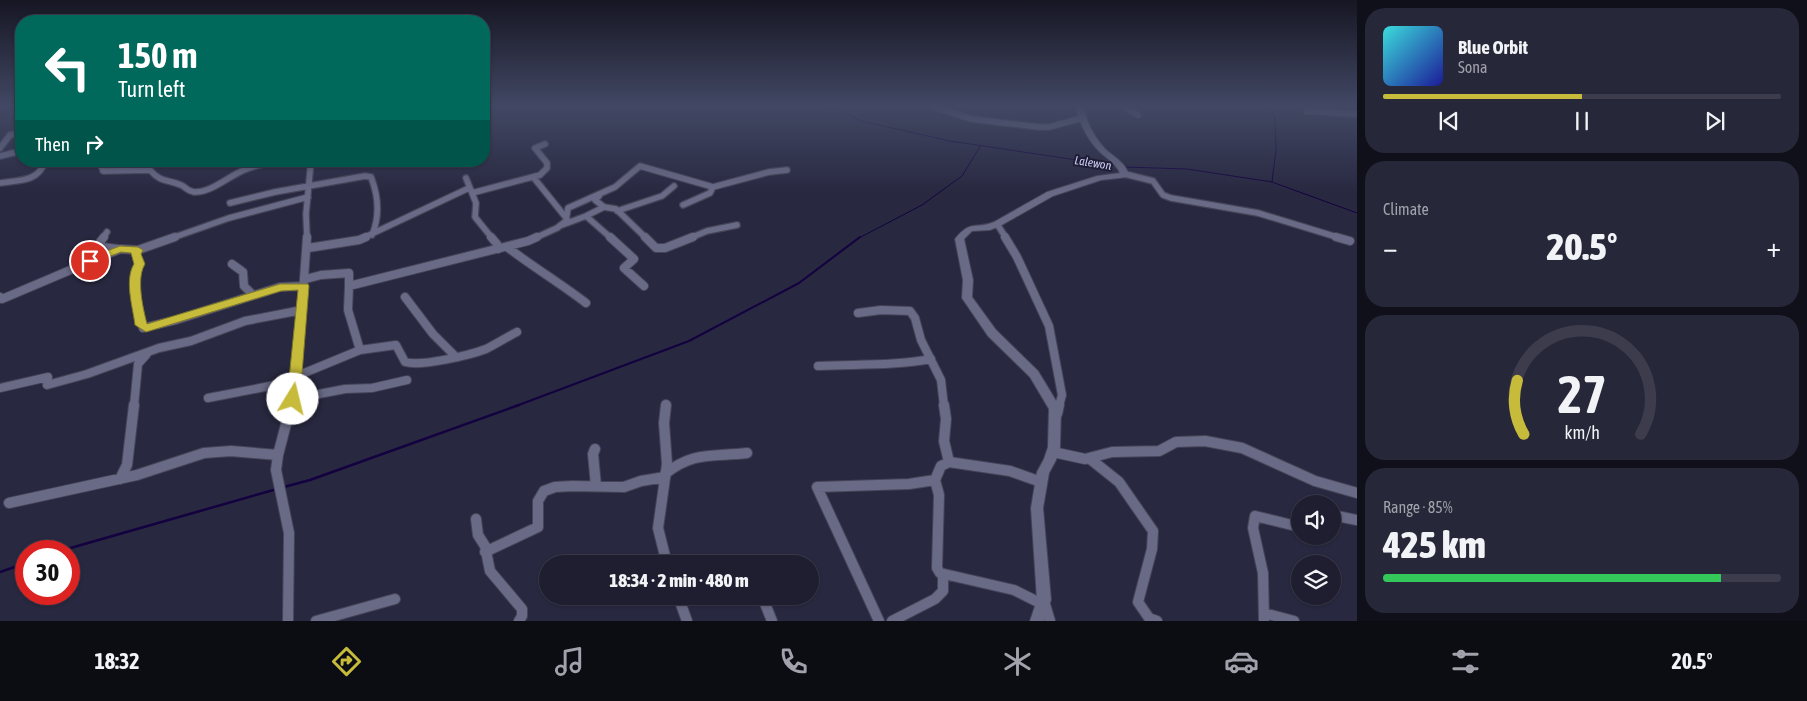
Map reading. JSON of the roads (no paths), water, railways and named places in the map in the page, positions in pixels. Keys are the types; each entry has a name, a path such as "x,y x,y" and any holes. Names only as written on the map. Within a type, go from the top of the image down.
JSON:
{"street":[{"path":"0,148 9,135"},
{"path":"1092,135 1125,174"},
{"path":"308,248 359,240 471,191 534,178 547,168 547,163 535,148 544,144"},
{"path":"0,156 15,153"},
{"path":"564,222 568,208 602,194 623,182 640,166 713,187 769,172 787,170"},
{"path":"0,183 34,177 42,171 43,167"},
{"path":"102,167 103,170 150,170 157,178 182,185 188,191 197,192 254,167"},
{"path":"288,621 289,532 276,470 296,379 308,248 306,214 310,167"},
{"path":"1056,414 1048,394 1034,374 992,333 978,310 967,298 968,280 959,239 969,229 990,227 997,224 1050,194 1092,180 1125,174 1153,181 1163,195 1171,198 1258,213 1350,241"},
{"path":"107,232 100,242 102,247 138,250 308,192 365,176 371,177 376,196 376,228 372,235"},
{"path":"466,178 476,204 475,216 498,244 498,249"},
{"path":"534,178 564,222"},
{"path":"617,212 662,196 674,186"},
{"path":"683,205 710,192 713,187"},
{"path":"230,203 275,192 308,192"},
{"path":"602,194 595,200 604,207 617,212 656,248 666,248 708,232 737,224"},
{"path":"350,286 528,241 564,222 586,216 604,207"},
{"path":"586,216 631,255 634,259 624,268 644,286"},
{"path":"997,224 1017,257 1049,326 1062,395 1056,414 1053,452 1043,472 1037,508 1043,602 1050,621"},
{"path":"507,247 537,270 559,282 586,303"},
{"path":"0,297 2,299 120,249"},
{"path":"138,250 136,254 140,264 136,270 136,286 143,328 176,320 284,286 305,283 321,274 349,273 348,310 360,350"},
{"path":"232,264 242,272 244,286 253,295"},
{"path":"406,296 433,334 454,355"},
{"path":"0,388 48,377 47,384 87,374 158,348 191,342 245,321 302,310"},
{"path":"858,312 881,310 910,311 915,318 921,340 941,380 946,419 944,441 949,462"},
{"path":"208,398 296,379 360,350 396,345 405,362 412,364 426,363 486,348 517,332"},
{"path":"120,479 126,465 138,364 148,352"},
{"path":"818,366 871,363 904,364 931,359"},
{"path":"293,399 345,389 372,388 407,380"},
{"path":"665,555 658,528 666,464 664,423 666,406"},
{"path":"1053,452 1081,459 1112,452 1159,451 1176,442 1205,441 1242,448 1315,481 1354,492 1357,500"},
{"path":"595,449 593,454 596,486"},
{"path":"10,503 120,479 214,452 278,455"},
{"path":"485,552 538,527 538,501 544,491 555,488 624,487 665,476 677,464 693,457 747,453"},
{"path":"1089,458 1119,482 1153,531 1152,549 1138,602 1149,618 1157,621"},
{"path":"1041,482 1010,471 949,462 941,466 935,480 939,495 937,568 943,575 1014,590 1043,602"},
{"path":"879,621 816,487 909,484 935,480"},
{"path":"1291,524 1261,516 1256,516 1253,523 1262,564 1264,617 1294,621"},
{"path":"1341,517 1357,520"},
{"path":"476,520 478,535 484,546 490,571 522,609 522,616 519,621"},
{"path":"892,621 935,599 943,590 943,575"},
{"path":"316,621 395,599"},
{"path":"1037,621 1043,602"},
{"path":"681,605 687,621"},
{"path":"766,605 772,621"}],"waterway":[{"name":"Lalewon","path":"923,135 981,146"},
{"path":"1272,182 1276,150 1276,135"},
{"path":"859,238 922,205 962,176 981,146"},
{"name":"Lalewon","path":"981,146 1117,166"},
{"name":"Lalewon","path":"1124,167 1187,169 1272,182"},
{"name":"Lalewon","path":"1272,182 1357,213"},
{"path":"516,406 689,341 799,283 860,237"},
{"path":"284,487 310,480 519,405"},
{"path":"80,545 277,489"},
{"path":"0,572 15,567"}]}
